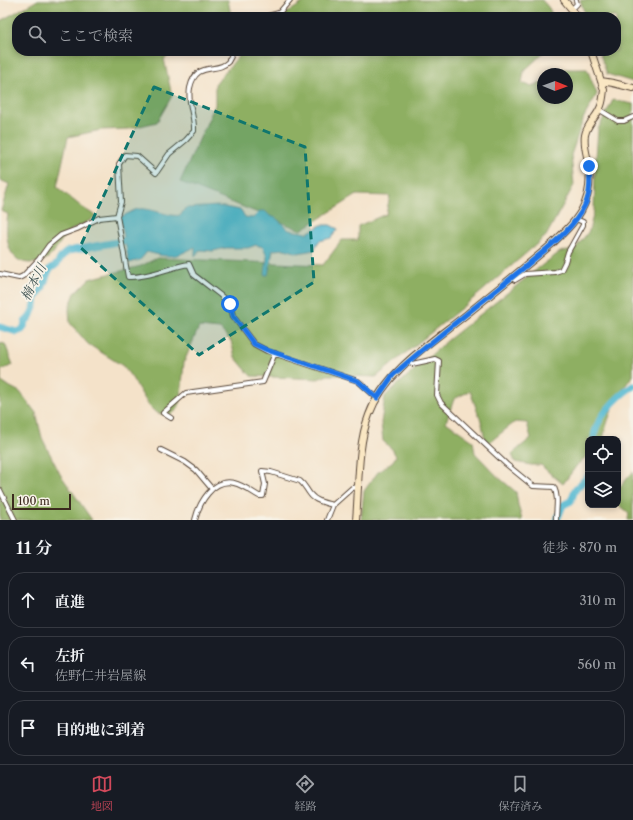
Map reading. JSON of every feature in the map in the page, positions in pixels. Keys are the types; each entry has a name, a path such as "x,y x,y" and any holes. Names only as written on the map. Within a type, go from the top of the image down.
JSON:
{"main road":[{"path":"564,0 574,12"},
{"path":"356,520 362,440 369,414 377,398 393,375 552,244 576,219 584,206 590,190 590,173 585,136 591,122 600,110 604,97 604,90 593,56"},
{"path":"601,81 613,82 633,88"}],"street":[{"path":"280,12 290,0"},
{"path":"572,9 577,4 576,0"},
{"path":"231,56 228,62 219,66 202,69 192,81 190,89 190,102 194,131 186,140 169,154 156,173 134,155 126,155 122,158 119,164 121,202 117,216 128,278 136,278 189,264 194,275 220,294 230,304 233,316 254,344 275,353 358,381 377,398"},
{"path":"600,110 618,122 633,117"},
{"path":"0,274 15,278 23,276 39,259 49,245 61,235 99,218 117,216"},
{"path":"512,278 515,280 525,274 561,270 568,252 584,225 576,219"},
{"path":"171,418 163,414 186,393 264,382 275,353"},
{"path":"408,362 412,364 435,358 439,361 437,395 441,403 506,464 533,486 554,487 557,494 556,520"},
{"path":"161,450 185,462 196,470 212,489"},
{"path":"195,520 204,498 218,485 235,483 259,496 263,496 265,484 262,471 271,472 300,481 304,484 313,497 319,501 333,505"},
{"path":"327,520 333,505 352,488 359,487"},
{"path":"0,490 15,520"}],"highlighted area":[{"path":"154,87 305,147 314,282 199,355 80,247"}],"green space":[{"path":"38,0 228,0 230,12 16,12"},
{"path":"304,0 542,0 551,12 289,12 304,2"},
{"path":"580,0 633,0 633,82 607,74 601,56 621,56 621,12 584,12"},
{"path":"12,14 12,56 168,56 164,59 172,96 157,122 128,129 101,130 68,137 57,187 83,208 96,216 73,229 67,234 49,257 36,263 23,262 16,258 12,253 7,238 8,214 1,211 9,184 0,180 0,21"},
{"path":"239,56 540,56 524,71 522,83 530,86 537,84 537,104 573,104 573,69 587,69 597,94 584,117 571,155 574,185 546,236 480,293 376,377 328,375 318,379 251,376 235,357 231,341 220,329 199,327 184,362 181,396 177,410 171,414 161,414 155,412 149,406 123,366 88,344 70,323 69,309 75,293 89,279 141,266 157,258 323,265 342,240 358,240 358,226 386,214 390,196 357,195 301,230 180,182 215,105 215,84"},
{"path":"613,100 633,104 633,376 622,390 614,406 604,436 585,436 585,458 577,465 563,484 541,465 515,462 512,454 531,438 527,423 515,422 486,445 482,424 470,391 454,399 446,422 473,441 475,453 497,476 516,492 522,520 361,520 364,491 378,472 393,461 396,456 392,449 383,441 381,423 385,396 448,340 545,263 560,252 575,249 589,231 594,211 598,129"},
{"path":"0,343 5,344 13,365 1,370 1,382 20,392 36,413 42,438 60,474 92,520 0,520"},
{"path":"633,472 633,520 628,520 629,513 621,506 621,486"}],"water":[{"path":"218,206 241,210 245,217 253,218 260,211 265,211 270,216 276,218 289,230 307,233 321,225 330,225 338,229 331,238 319,241 314,250 298,253 285,249 273,250 268,275 265,275 267,257 263,247 256,245 248,248 226,248 213,251 200,250 195,256 195,247 172,256 147,252 140,260 129,263 120,217 138,209 177,216 181,215 185,208"}],"waterway":[{"name":"楠本川","path":"0,327 17,332 22,330 25,322 30,317 35,305 36,297 42,289 49,270 57,264 62,256 68,251 134,239"},
{"path":"594,436 602,416 614,402 633,386"},
{"path":"557,520 563,505 571,501 575,490 585,479"}],"route":[{"path":"230,304 233,316 237,323 254,344 267,350 358,381 377,398 393,375 425,347 512,278 552,244 570,226 576,219 588,198 590,190 589,166"}]}
